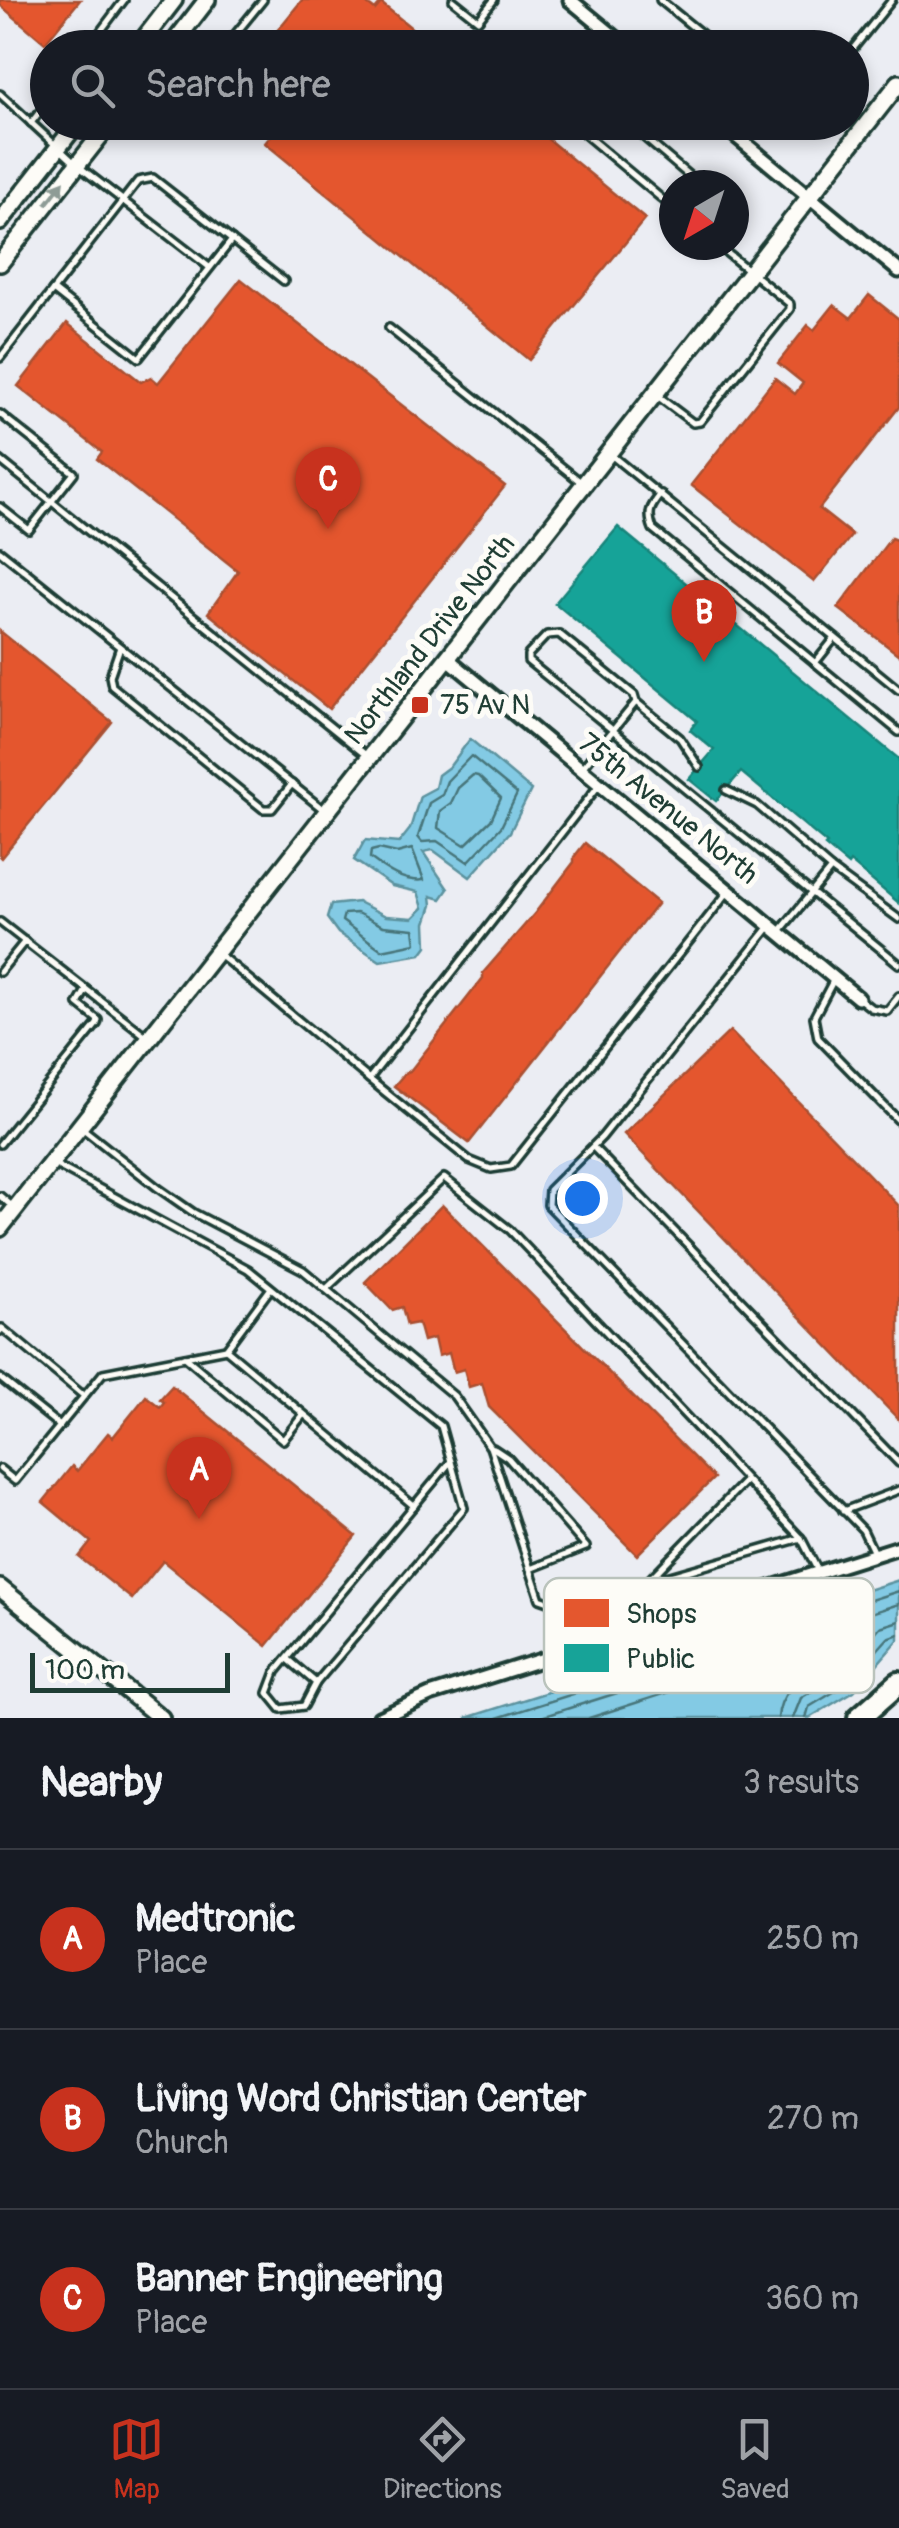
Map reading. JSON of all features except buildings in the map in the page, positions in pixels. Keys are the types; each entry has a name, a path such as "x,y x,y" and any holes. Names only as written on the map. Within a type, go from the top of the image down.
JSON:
{"highway":[{"path":"858,1718 899,1682"}],"street":[{"path":"151,30 174,0"},
{"path":"184,30 207,0"},
{"path":"570,0 606,30"},
{"name":"Northland Drive North","path":"869,122 899,84"},
{"path":"0,222 64,140"},
{"path":"0,264 96,140"},
{"path":"741,140 899,271"},
{"name":"Northland Drive North","path":"0,1228 855,140"},
{"name":"75th Avenue North","path":"447,658 858,998"},
{"path":"803,1578 899,1547"},
{"path":"0,1588 161,1718"},
{"path":"378,1718 430,1695 544,1659"}],"lane":[{"path":"102,30 124,0"},
{"path":"239,30 263,0"},
{"path":"453,0 478,20 494,0"},
{"path":"660,0 697,30"},
{"path":"868,30 892,0"},
{"path":"0,94 30,120"},
{"path":"50,140 209,268"},
{"path":"591,140 659,196"},
{"path":"647,140 682,170"},
{"path":"0,358 138,180 153,178 284,281"},
{"path":"53,290 139,358 232,240"},
{"path":"655,394 693,423 700,422 790,310 790,304 735,260"},
{"path":"389,328 584,484"},
{"path":"0,414 74,473 30,530 0,507"},
{"path":"609,453 899,690"},
{"path":"0,460 370,758"},
{"path":"661,494 650,508 648,517 653,529 899,732"},
{"path":"0,551 327,812"},
{"path":"699,767 680,738 559,634 547,634 528,655 528,661 612,733 899,964"},
{"path":"815,663 835,638"},
{"path":"120,647 110,676 112,686 264,809 272,809 292,784"},
{"path":"581,770 636,702"},
{"path":"369,1079 600,785"},
{"path":"726,790 758,805 831,869 899,919"},
{"path":"831,869 775,928 592,1147 549,1190 548,1206 863,1530 876,1555"},
{"path":"216,952 469,1160 491,1168 511,1166 729,891"},
{"path":"0,922 149,1038"},
{"path":"0,972 24,942"},
{"path":"834,978 814,1017 818,1038 899,1121"},
{"path":"0,1144 98,1024 78,1004 86,990"},
{"path":"858,998 871,1008 887,1011 899,996"},
{"path":"80,1126 182,1204 303,1270 454,1396 490,1446 540,1599 544,1600"},
{"path":"592,1147 899,1463"},
{"path":"52,1162 248,1268 440,1426 451,1461 464,1508 316,1683 304,1706 280,1709 268,1693 272,1680 451,1461"},
{"path":"326,1289 444,1178 510,1230 801,1538 819,1573"},
{"path":"0,1196 16,1209"},
{"path":"0,1469 15,1481 103,1373 226,1349 272,1288"},
{"path":"0,1331 2,1328 84,1396"},
{"path":"226,1349 414,1506"},
{"path":"185,1357 284,1440 303,1415"},
{"path":"0,1378 60,1426"},
{"path":"490,1446 508,1458 586,1547 530,1568"},
{"path":"651,1578 746,1480"},
{"path":"844,1511 899,1490"},
{"path":"661,1578 801,1538"},
{"path":"288,1660 316,1683"}],"water":[{"path":"470,739 531,790 510,832 470,877 433,850 423,852 448,889 441,899 431,896 427,946 421,954 380,961 338,933 327,918 331,905 358,902 386,916 413,918 423,908 418,892 392,886 354,860 365,840 399,843 410,829 420,796 435,788 438,775"},
{"path":"899,1580 899,1639 874,1668 874,1588"},
{"path":"544,1693 851,1693 809,1718 466,1718"}],"place":[{"name":"Banner Engineering","path":"328,529"},
{"name":"Living Word Christian Center","path":"704,662"},
{"name":"75 Av N","path":"420,705"},
{"name":"Medtronic","path":"199,1519"}]}
